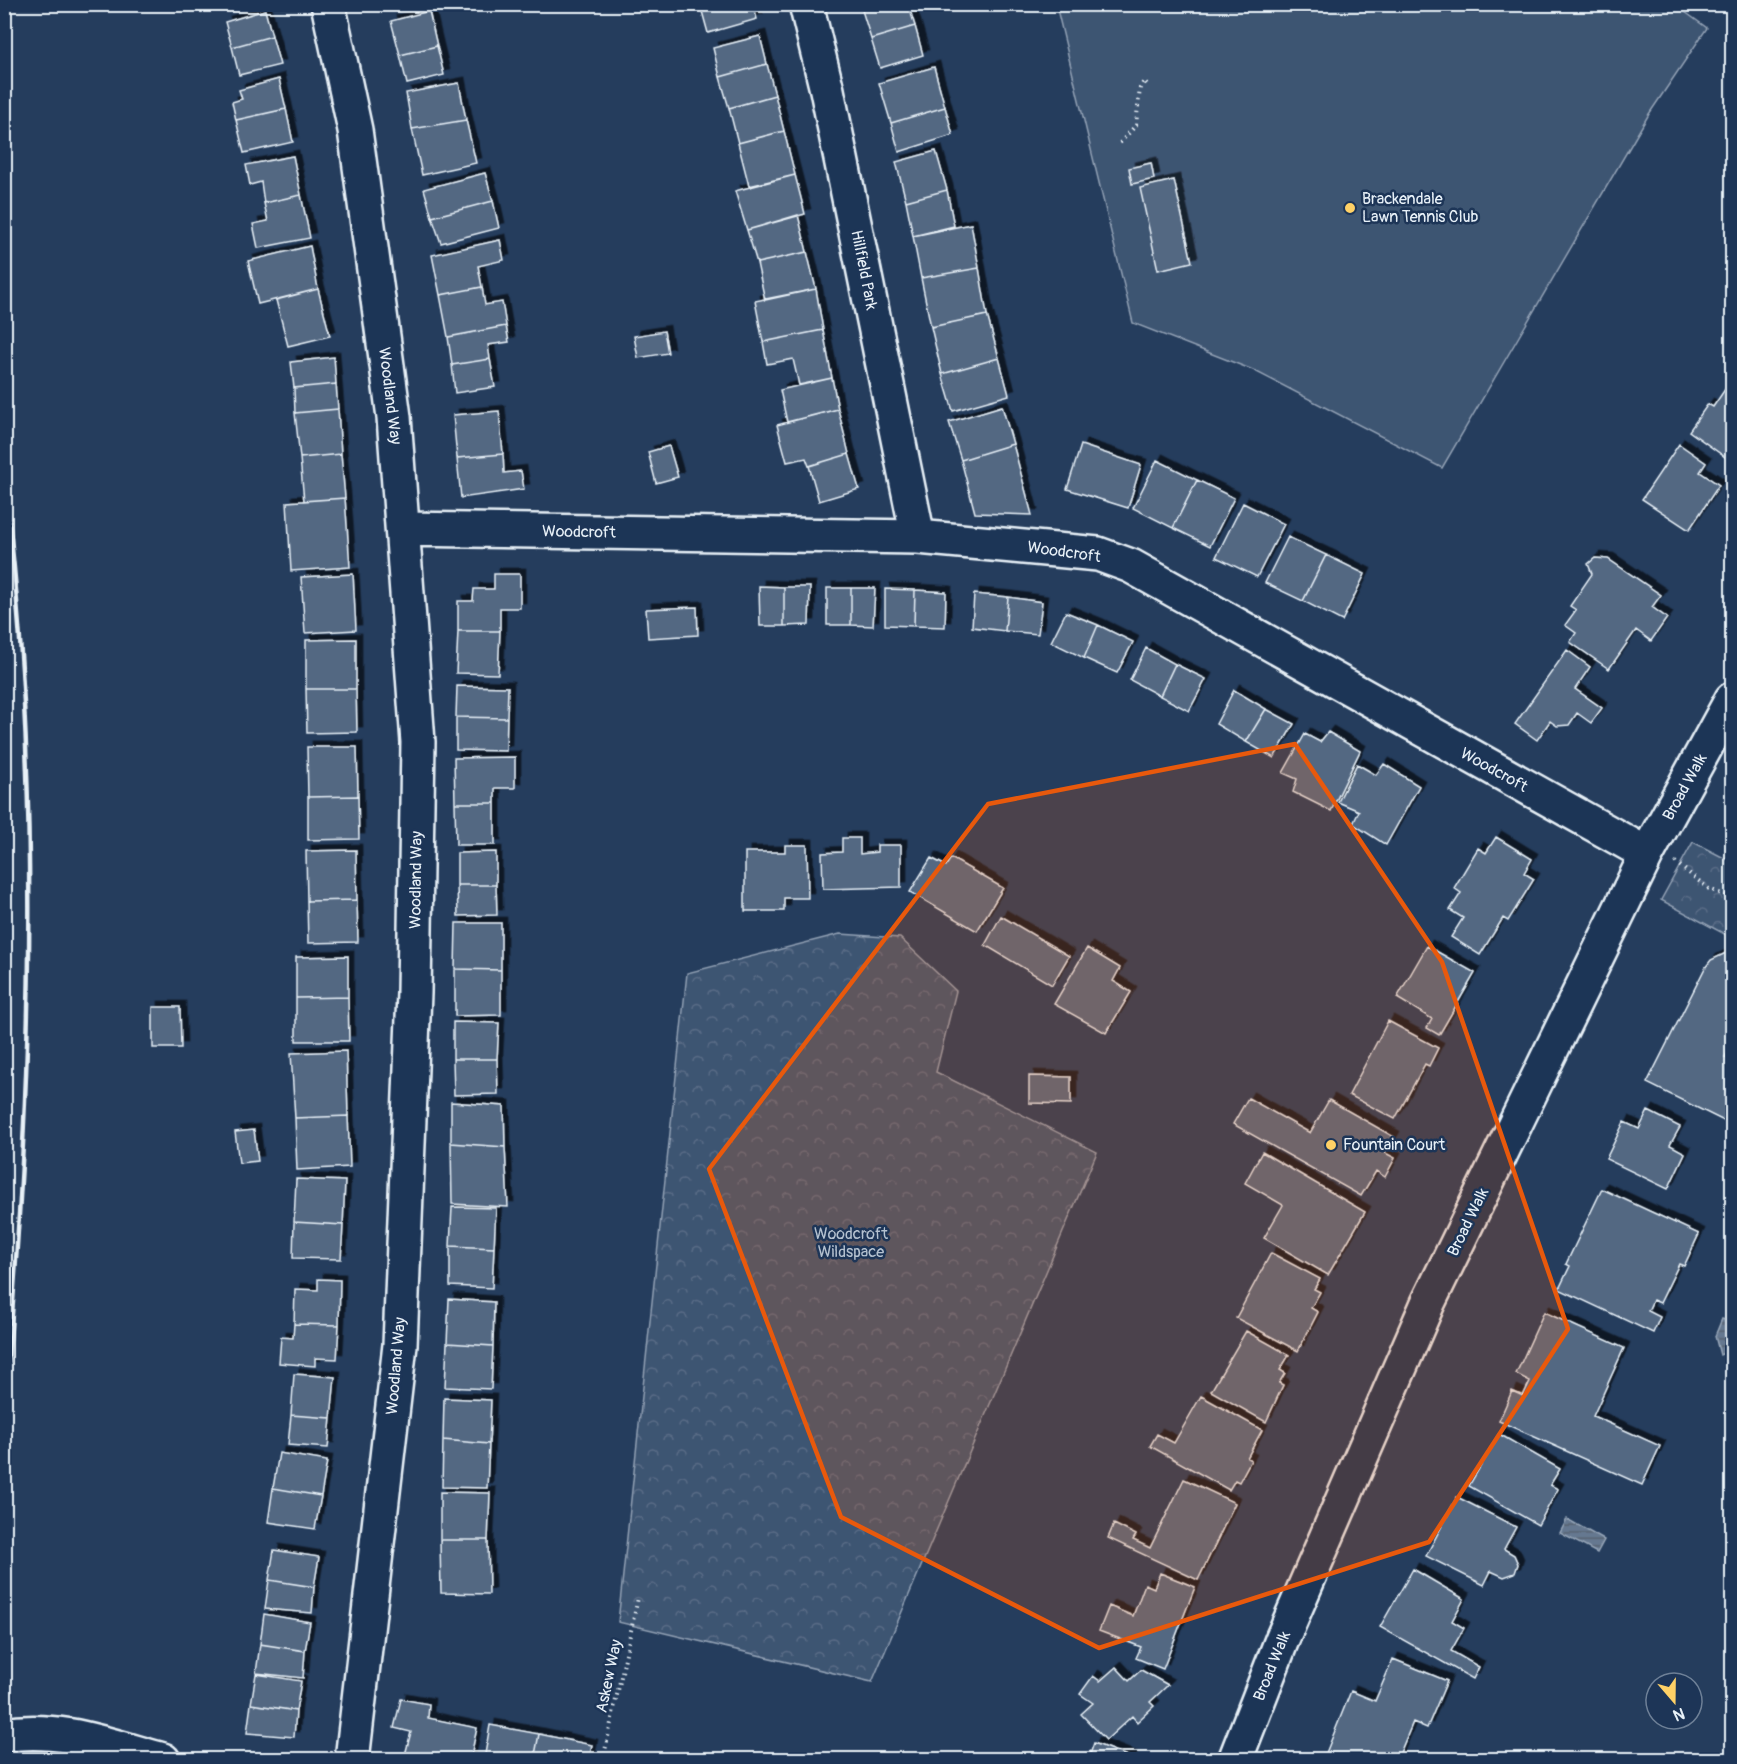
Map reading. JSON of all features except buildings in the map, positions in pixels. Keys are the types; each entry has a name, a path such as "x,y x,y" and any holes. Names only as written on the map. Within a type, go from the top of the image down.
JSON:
{"street":[{"name":"Woodland Way","path":"328,4 354,130 394,417 418,742 414,993 400,1345 352,1760"},
{"name":"Hillfield Park","path":"807,4 827,90 918,537"},
{"name":"Woodcroft","path":"404,529 918,537 1098,554 1131,566 1650,850"},
{"name":"Broad Walk","path":"1235,1760 1283,1637 1428,1303 1650,850 1732,699"},
{"path":"4,1735 28,1731 55,1732 162,1760"}],"path":[{"path":"1120,143 1136,125 1140,88 1144,81 1147,84"},
{"path":"1650,850 1709,889 1732,898"},
{"name":"Askew Way","path":"603,1760 638,1598"}],"highlighted area":[{"path":"1295,744 1442,962 1568,1329 1429,1542 1099,1648 841,1517 709,1169 988,804"}],"green space":[{"name":"Brackendale Lawn Tennis Club","path":"1674,4 1707,28 1649,114 1442,468 1253,370 1133,323 1056,5"},
{"path":"1693,842 1732,862 1732,938 1661,900"},
{"name":"Woodcroft Wildspace","path":"840,934 900,938 956,991 936,1072 1097,1152 872,1682 618,1622 687,973"}],"shaded area":[{"path":"1722,1319 1732,1322 1732,1349 1720,1355 1715,1336"},
{"path":"1567,1519 1604,1540 1597,1553 1560,1533"}],"railway":[{"path":"4,477 16,593 29,827 27,1060 14,1294 4,1410"},
{"path":"4,685 4,968"}],"place":[{"name":"Brackendale Lawn Tennis Club","path":"1350,208"},
{"name":"Fountain Court","path":"1331,1145"}]}
